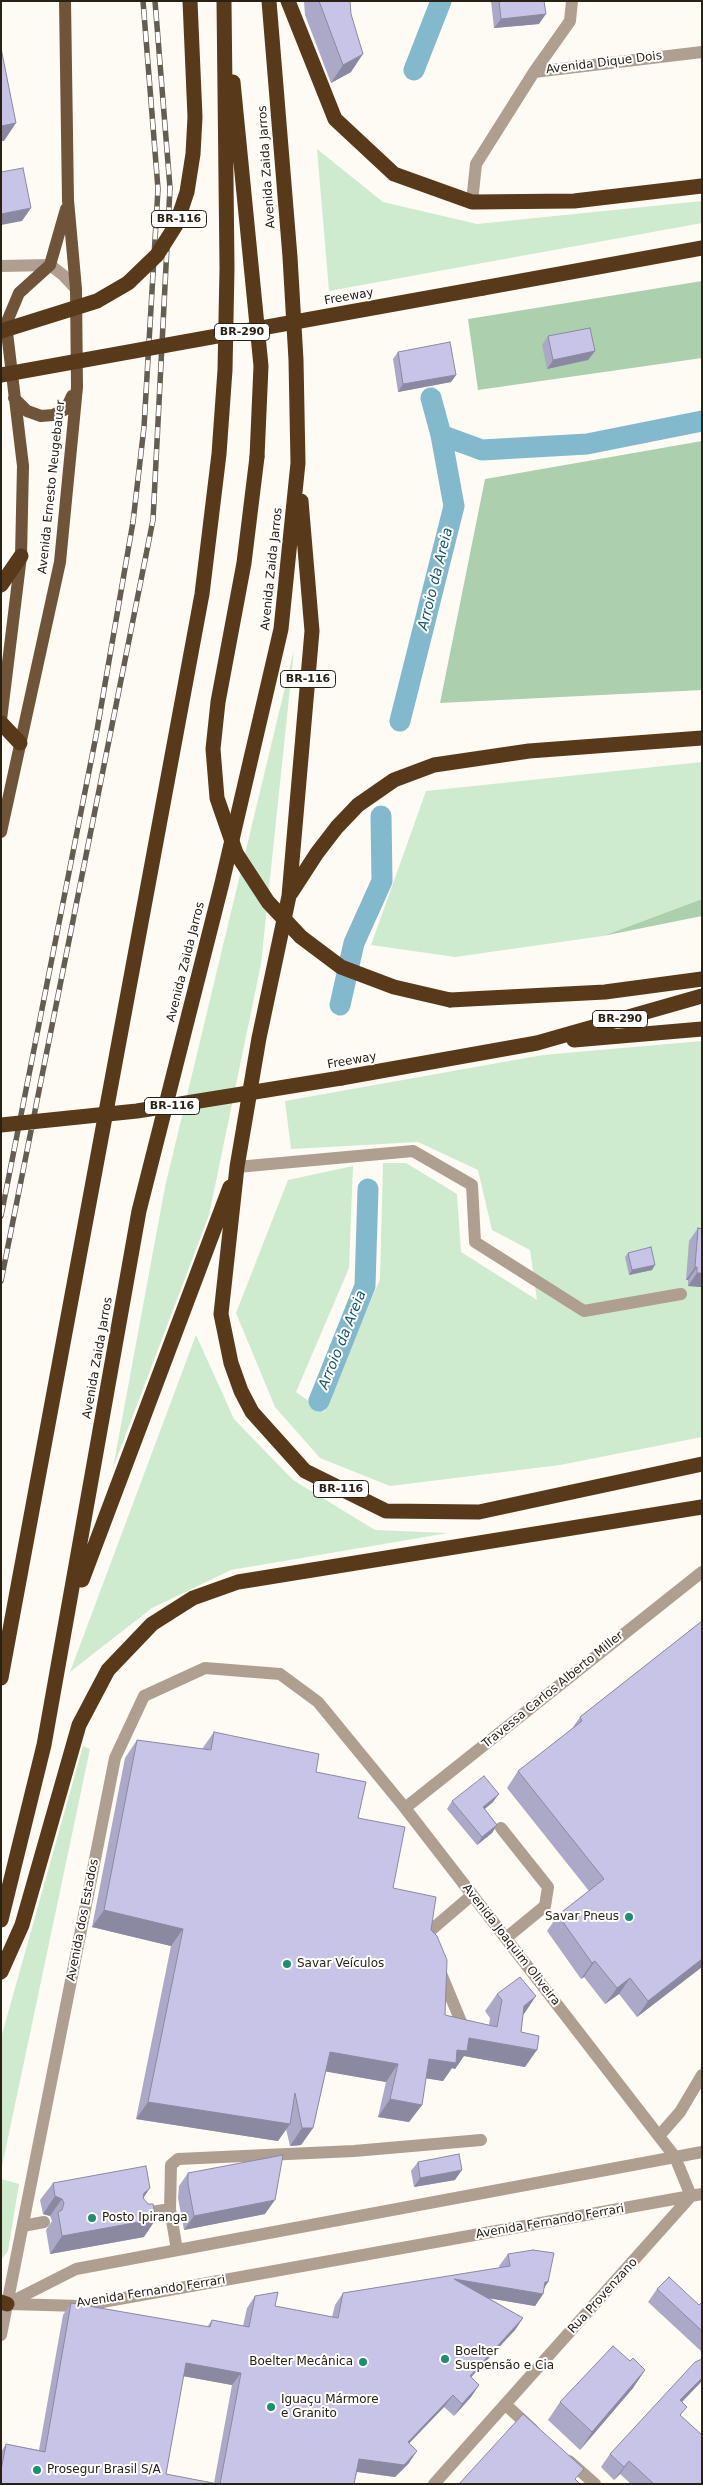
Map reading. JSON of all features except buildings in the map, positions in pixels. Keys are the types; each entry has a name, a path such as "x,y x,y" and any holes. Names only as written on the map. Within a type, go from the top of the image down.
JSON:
{"highway":[{"name":"BR-116","path":"3,325 97,301 128,283 157,255 176,225 187,192 193,154 195,117 190,1"},
{"path":"224,1 260,366 257,456 244,563 218,702 213,749 217,798 236,853 268,902 300,937 341,966 394,988 450,1000 605,992 702,979"},
{"path":"1,1678 202,594 219,454 225,370 227,268 224,1"},
{"name":"Avenida Zaida Jarros","path":"1,1920 44,1745 139,1211 224,873 281,629 298,463 290,266 270,1"},
{"path":"288,1 335,119 394,174 472,202 574,201 702,186"},
{"name":"Freeway","path":"1,375 702,248"},
{"name":"BR-116","path":"298,463 312,632 289,896 259,1038 237,1167 222,1314 231,1363 252,1412 305,1470 386,1511 479,1512 702,1464"},
{"path":"1,585 21,556"},
{"path":"1,721 20,743"},
{"path":"289,896 317,853 337,827 358,805 394,780 434,765 530,751 702,738"},
{"name":"Freeway","path":"1,1125 137,1111 341,1078 537,1043 702,996"},
{"name":"BR-116","path":"537,1043 702,1029"},
{"path":"68,1615 237,1167"},
{"path":"1,1972 22,1925 78,1725 108,1670 152,1624 193,1598 238,1582 702,1506"}],"main road":[{"name":"Avenida Ernesto Neugebauer","path":"1,832 60,562 77,387 76,289 68,200 65,1"},
{"name":"Avenida Ernesto Neugebauer","path":"1,721 21,556 23,466 3,325 19,293 50,265 68,200"},
{"path":"14,398 26,411 40,416 53,415 66,409 77,387"}],"street":[{"path":"534,72 570,21 572,1"},
{"name":"Avenida Dique Dois","path":"472,202 476,164 534,72 702,52"},
{"path":"1,266 50,265 63,274 76,289"},
{"path":"237,1167 413,1151 472,1185 475,1242 584,1310 682,1294"},
{"name":"Travessa Carlos Alberto Miller","path":"405,1808 702,1572"},
{"name":"Avenida dos Estados","path":"1,2335 4,2303 23,2226 115,1758 144,1696 204,1668 280,1674 318,1702"},
{"name":"Avenida Joaquim Oliveira","path":"318,1702 405,1808 659,2136 675,2157 696,2195"},
{"path":"501,1828 548,1887 545,1906 506,1938"},
{"path":"464,2029 428,1939 430,1931 472,1895"},
{"path":"659,2136 680,2112 702,2075"},
{"path":"177,2250 170,2209 172,2165 178,2159 354,2151 481,2140"},
{"path":"4,2303 76,2269 702,2152"},
{"name":"Avenida Fernando Ferrari","path":"4,2303 80,2306 696,2195"},
{"name":"Rua Provenzano","path":"434,2484 696,2195"},
{"path":"140,2214 170,2209"},
{"path":"23,2226 44,2222"},
{"path":"506,2406 543,2438"},
{"path":"558,2451 595,2484"}],"green space":[{"path":"317,149 383,202 477,224 702,201 702,223 329,291"},
{"path":"702,281 702,358 478,390 468,319"},
{"path":"702,441 702,690 440,703 485,479"},
{"path":"294,650 261,964 209,1215 113,1468 165,1187"},
{"path":"702,762 702,899 603,936 455,957 371,945 426,791"},
{"path":"702,899 702,916 603,936"},
{"path":"702,1041 702,1437 560,1465 390,1486 320,1458 275,1407 236,1313 288,1180 353,1166 349,1268 296,1392 324,1412 380,1279 383,1163 406,1163 457,1194 461,1252 537,1300 530,1250 492,1230 478,1170 418,1142 291,1149 285,1101 543,1055"},
{"path":"196,1335 234,1419 293,1480 375,1530 448,1533 231,1570 152,1608 70,1672"},
{"path":"83,1746 90,1749 1,2171 1,2038"},
{"path":"1,2179 19,2184 8,2251 1,2260"}],"waterway":[{"name":"Arroio da Areia","path":"414,70 441,1"},
{"name":"Arroio da Areia","path":"400,721 454,506 441,435 431,398"},
{"name":"Arroio da Areia","path":"441,435 482,450 587,444 702,421"},
{"name":"Arroio da Areia","path":"340,1005 354,943 382,881 381,816"},
{"name":"Arroio da Areia","path":"319,1401 365,1286 368,1189"}],"railway":[{"path":"1,1216 96,736 133,522 144,427 158,189 143,1"},
{"path":"1,1281 153,520 170,188 155,1"}],"place":[{"name":"Savar Pneus","path":"629,1917"},
{"name":"Savar Veículos","path":"287,1964"},
{"name":"Posto Ipiranga","path":"92,2218"},
{"name":"Boelter Suspensão e Cia","path":"445,2359"},
{"name":"Boelter Mecânica","path":"363,2362"},
{"name":"Iguaçu Mármore e Granito","path":"271,2407"},
{"name":"Prosegur Brasil S/A","path":"37,2470"}]}
